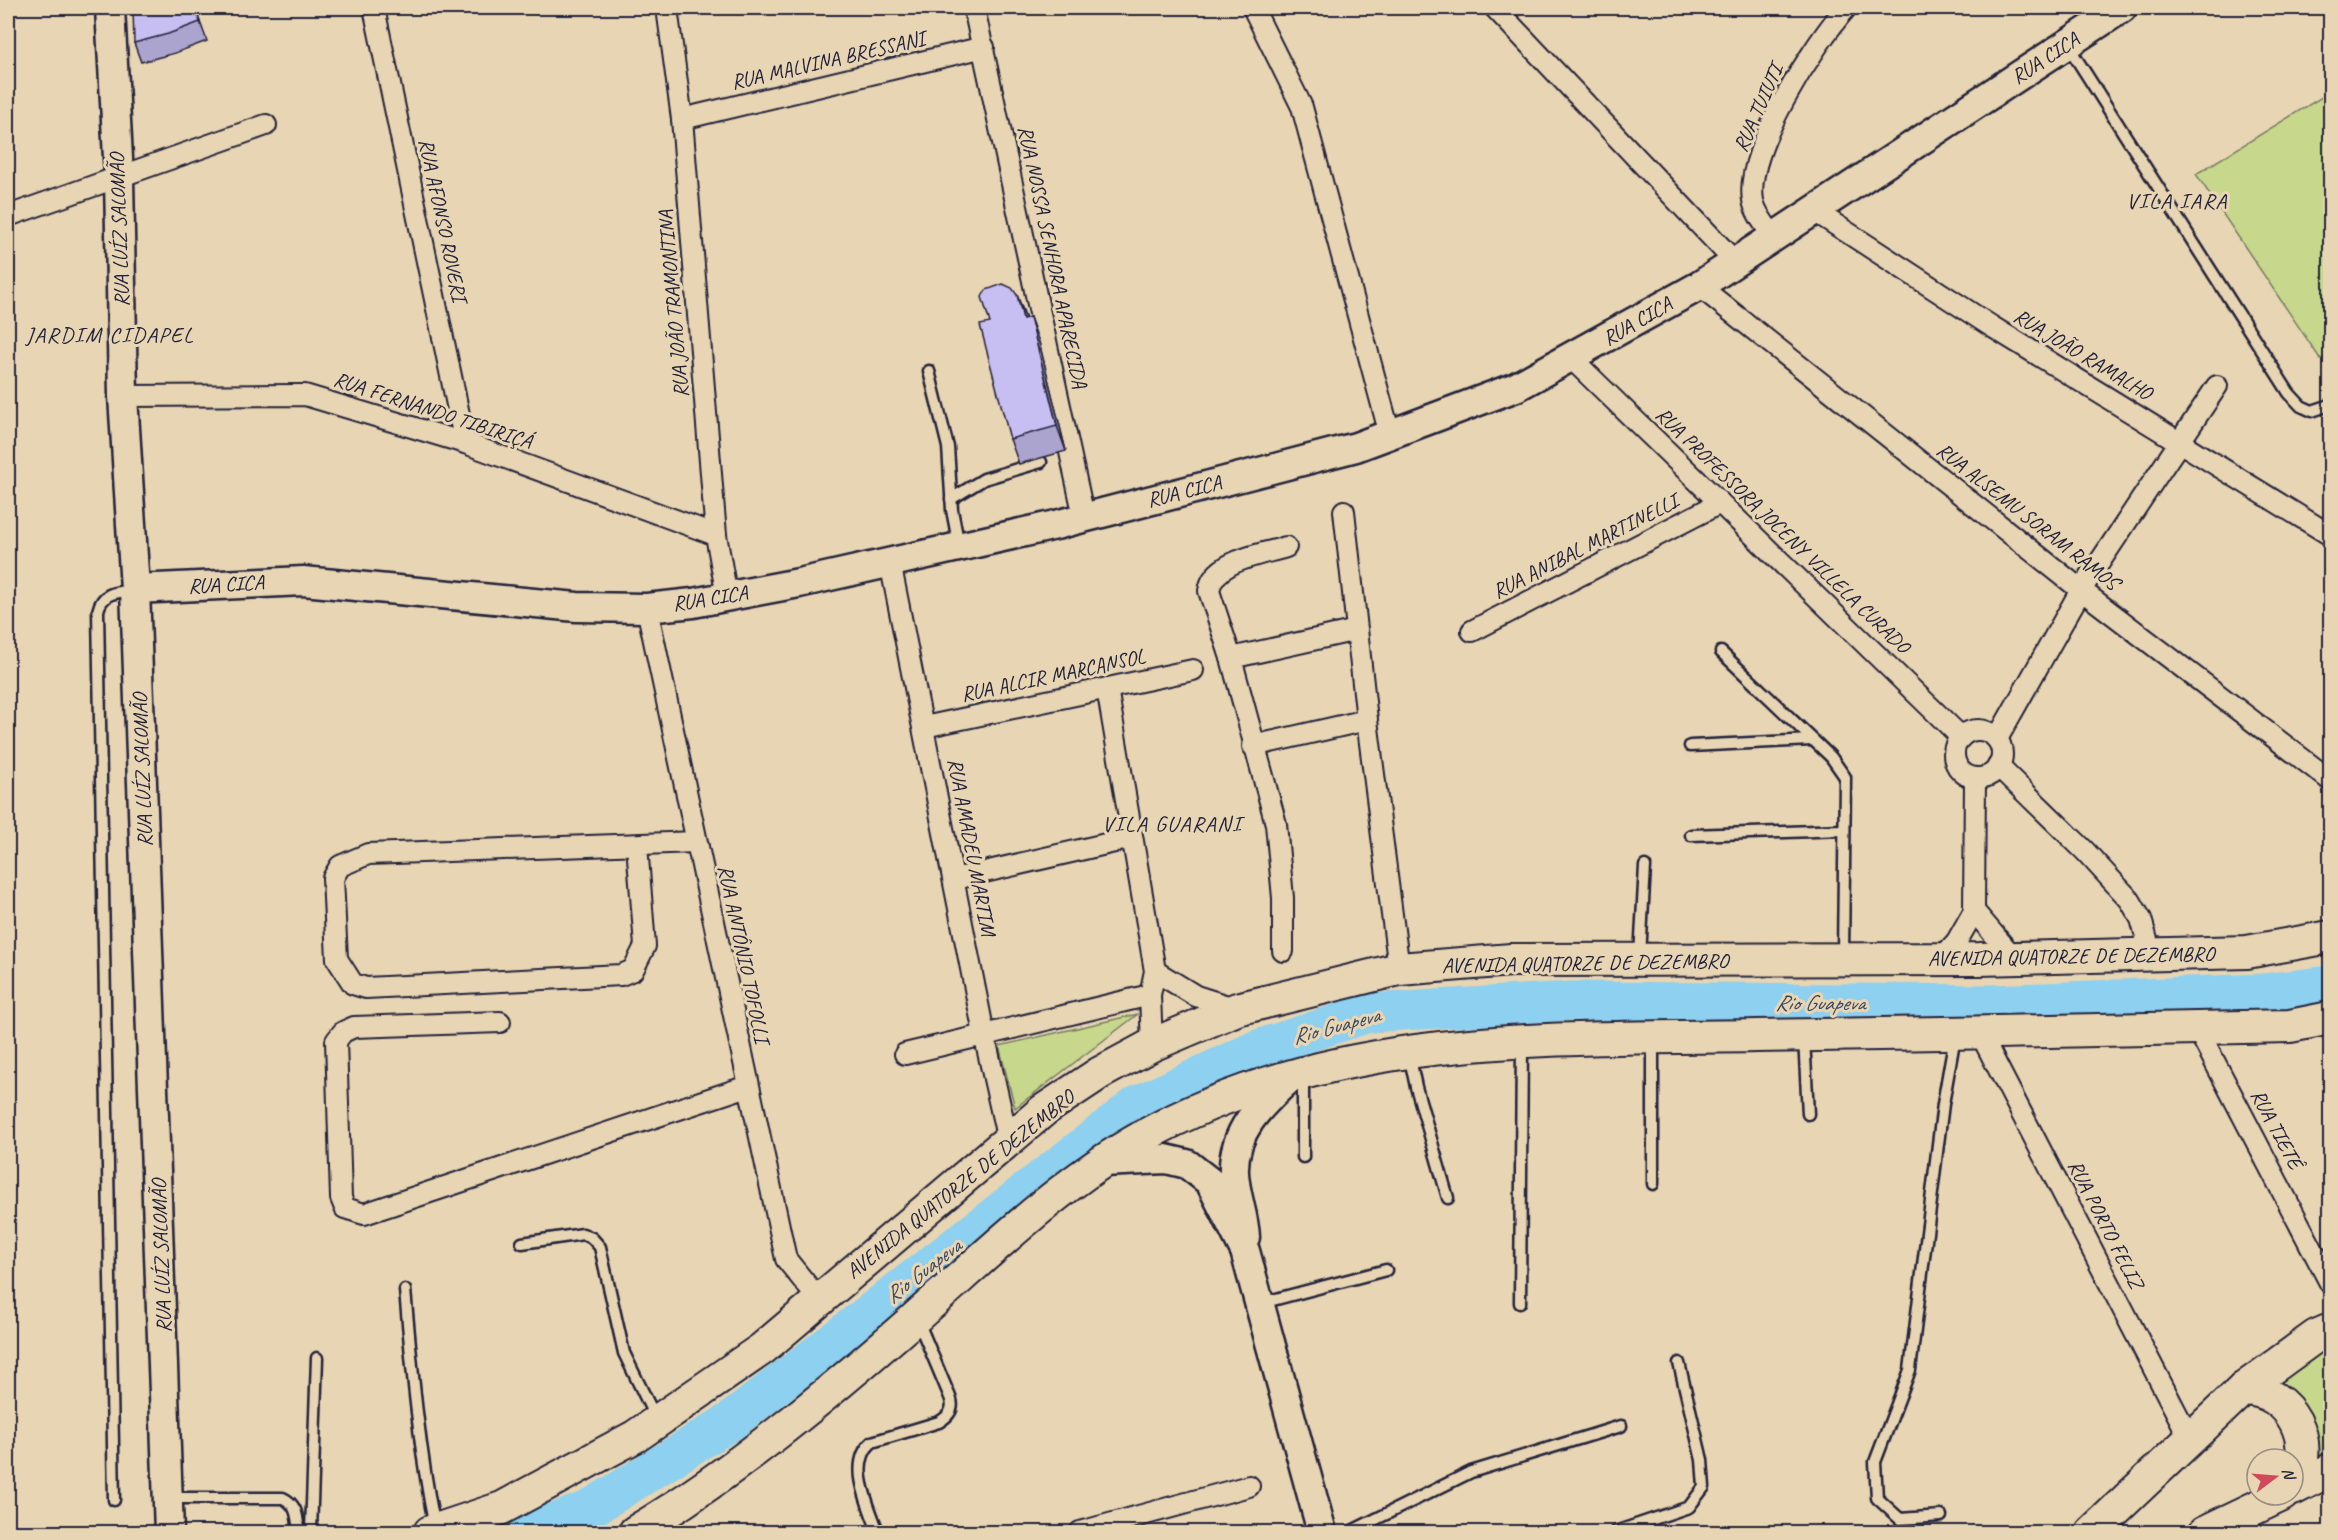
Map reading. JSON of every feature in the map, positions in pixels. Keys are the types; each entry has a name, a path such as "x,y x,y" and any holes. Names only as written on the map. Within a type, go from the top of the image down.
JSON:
{"main road":[{"name":"AVENIDA QUATORZE DE DEZEMBRO","path":"433,1532 502,1508 658,1422 762,1349 1044,1110 1100,1073 1152,1045 1237,1010 1399,969 1511,960 1942,958 2247,952 2331,937"},
{"path":"635,1533 686,1501 833,1386 916,1317 987,1252 1055,1196 1102,1162 1143,1136 1188,1113 1228,1096 1299,1073 1408,1051 1522,1040 2290,1026 2331,1018"},
{"path":"2092,1533 2189,1437 2242,1389 2316,1336 2331,1330"},
{"path":"2242,1389 2254,1389 2272,1396 2286,1408 2297,1424 2302,1447"},
{"path":"2305,1482 2331,1470"},
{"path":"2205,1533 2256,1507"}],"street":[{"name":"RUA LUÍZ SALOMÃO","path":"110,8 119,177 123,396 135,590 169,1533"},
{"name":"RUA AFONSO ROVERI","path":"374,8 465,443"},
{"name":"RUA JOÃO TRAMONTINA","path":"667,8 682,119 716,535 727,597"},
{"name":"RUA NOSSA SENHORA APARECIDA","path":"974,8 1084,517"},
{"path":"1253,8 1302,107 1390,435"},
{"path":"1495,8 1736,263"},
{"name":"RUA TUIUTI","path":"1773,236 1753,201 1759,160 1793,81 1846,8"},
{"name":"RUA CICA","path":"135,590 303,581 520,602 647,608 727,597 959,547 1356,447 1516,387 1572,359 1736,263 1773,236 2122,8"},
{"name":"RUA MALVINA BRESSANI","path":"682,119 984,47"},
{"path":"8,216 266,125"},
{"name":"RUA JOÃO RAMALHO","path":"1813,210 1990,326 2331,535"},
{"name":"RUA ALSEMU SORAM RAMOS","path":"1699,286 2081,590 2331,780"},
{"name":"RUA PROFESSORA JOCENY VILLELA CURADO","path":"1572,359 1961,736"},
{"path":"1997,739 1979,730 1961,736 1956,744 1955,762 1960,770 1976,778 1992,772 1998,766 2001,757 1997,739 2081,590 2217,386"},
{"name":"RUA FERNANDO TIBIRIÇÁ","path":"123,396 305,395 465,443 716,535"},
{"name":"RUA ANIBAL MARTINELLI","path":"1472,631 1720,503"},
{"path":"1344,511 1367,720 1399,969"},
{"path":"1284,951 1281,866 1276,824 1231,658 1209,591 1210,582 1215,575 1229,565 1286,547"},
{"name":"RUA AMADEU MARTIM","path":"890,562 984,1034 1008,1141"},
{"name":"RUA ANTÔNIO TOFOLLI","path":"647,608 786,1259 819,1300"},
{"path":"1231,658 1357,630"},
{"name":"RUA ALCIR MARCANSOL","path":"924,727 1193,670"},
{"path":"1107,688 1155,971 1150,995 1152,1045"},
{"path":"1253,746 1367,720"},
{"path":"1998,766 2085,851 2130,900 2141,919 2151,954"},
{"path":"1942,958 1957,941 1974,911 1976,778"},
{"path":"954,879 1132,838"},
{"path":"637,845 645,946 633,970 621,975 366,988 353,984 337,958 333,878 340,866 354,858 368,854 696,842"},
{"path":"1974,911 2013,957"},
{"path":"1155,971 1196,996 1237,1010"},
{"path":"905,1054 1150,995"},
{"path":"500,1022 354,1027 343,1032 336,1041 341,1198 345,1208 364,1214 748,1086"},
{"name":"RUA TIETÊ","path":"2197,1028 2331,1283"},
{"name":"RUA PORTO FELIZ","path":"1968,1033 2189,1437"},
{"path":"1245,1251 1244,1218 1234,1174 1236,1146 1248,1120 1299,1073"},
{"path":"1102,1162 1150,1159 1187,1164 1210,1182 1245,1251 1322,1533"},
{"path":"1080,1533 1249,1486"}],"lane":[{"path":"2067,44 2289,393 2301,406 2312,411 2331,405"},
{"path":"929,371 948,447 951,499 959,547"},
{"path":"951,499 984,479 1041,462"},
{"path":"114,1500 98,611 100,603 110,594 135,590"},
{"path":"1721,652 1840,766 1845,777 1843,959"},
{"path":"1690,746 1812,740"},
{"path":"1691,835 1844,830"},
{"path":"1640,959 1645,866"},
{"path":"1941,1516 1900,1519 1877,1498 1875,1462 1910,1370 1943,1104 1968,1033"},
{"path":"1804,1035 1808,1114"},
{"path":"1653,1037 1653,1184"},
{"path":"1520,1303 1522,1040"},
{"path":"1408,1051 1448,1198"},
{"path":"1299,1073 1303,1157"},
{"path":"522,1243 583,1234 592,1238 600,1247 624,1353 658,1422"},
{"path":"1260,1304 1386,1270"},
{"path":"405,1290 416,1407 433,1532"},
{"path":"878,1533 859,1464 865,1448 872,1442 939,1422 946,1418 952,1408 950,1397 916,1317"},
{"path":"311,1533 317,1358"},
{"path":"1615,1533 1689,1508 1704,1487 1702,1460 1679,1363"},
{"path":"1350,1533 1471,1472 1621,1426"},
{"path":"169,1498 283,1498 292,1502 299,1533"}],"green space":[{"path":"2330,92 2330,354 2321,360 2196,174"},
{"path":"1138,1014 1015,1108 999,1046"},
{"path":"2330,1348 2330,1458 2311,1469 2305,1458 2305,1447 2299,1447 2265,1385"}],"building":[{"path":"133,8 195,8 200,22 134,43"},
{"path":"1003,284 1012,288 1017,295 1023,319 1030,317 1057,426 1010,439 980,325 990,323 982,297 986,290"}],"waterway":[{"name":"Rio Guapeva","path":"528,1532 588,1510 731,1421 1136,1106 1258,1049 1369,1013 1572,1001 1993,1004 2263,993 2330,985"}],"district":[{"name":"VILA IARA","path":"2177,201"},
{"name":"JARDIM CIDAPEL","path":"110,335"},
{"name":"VILA GUARANI","path":"1172,824"}]}
